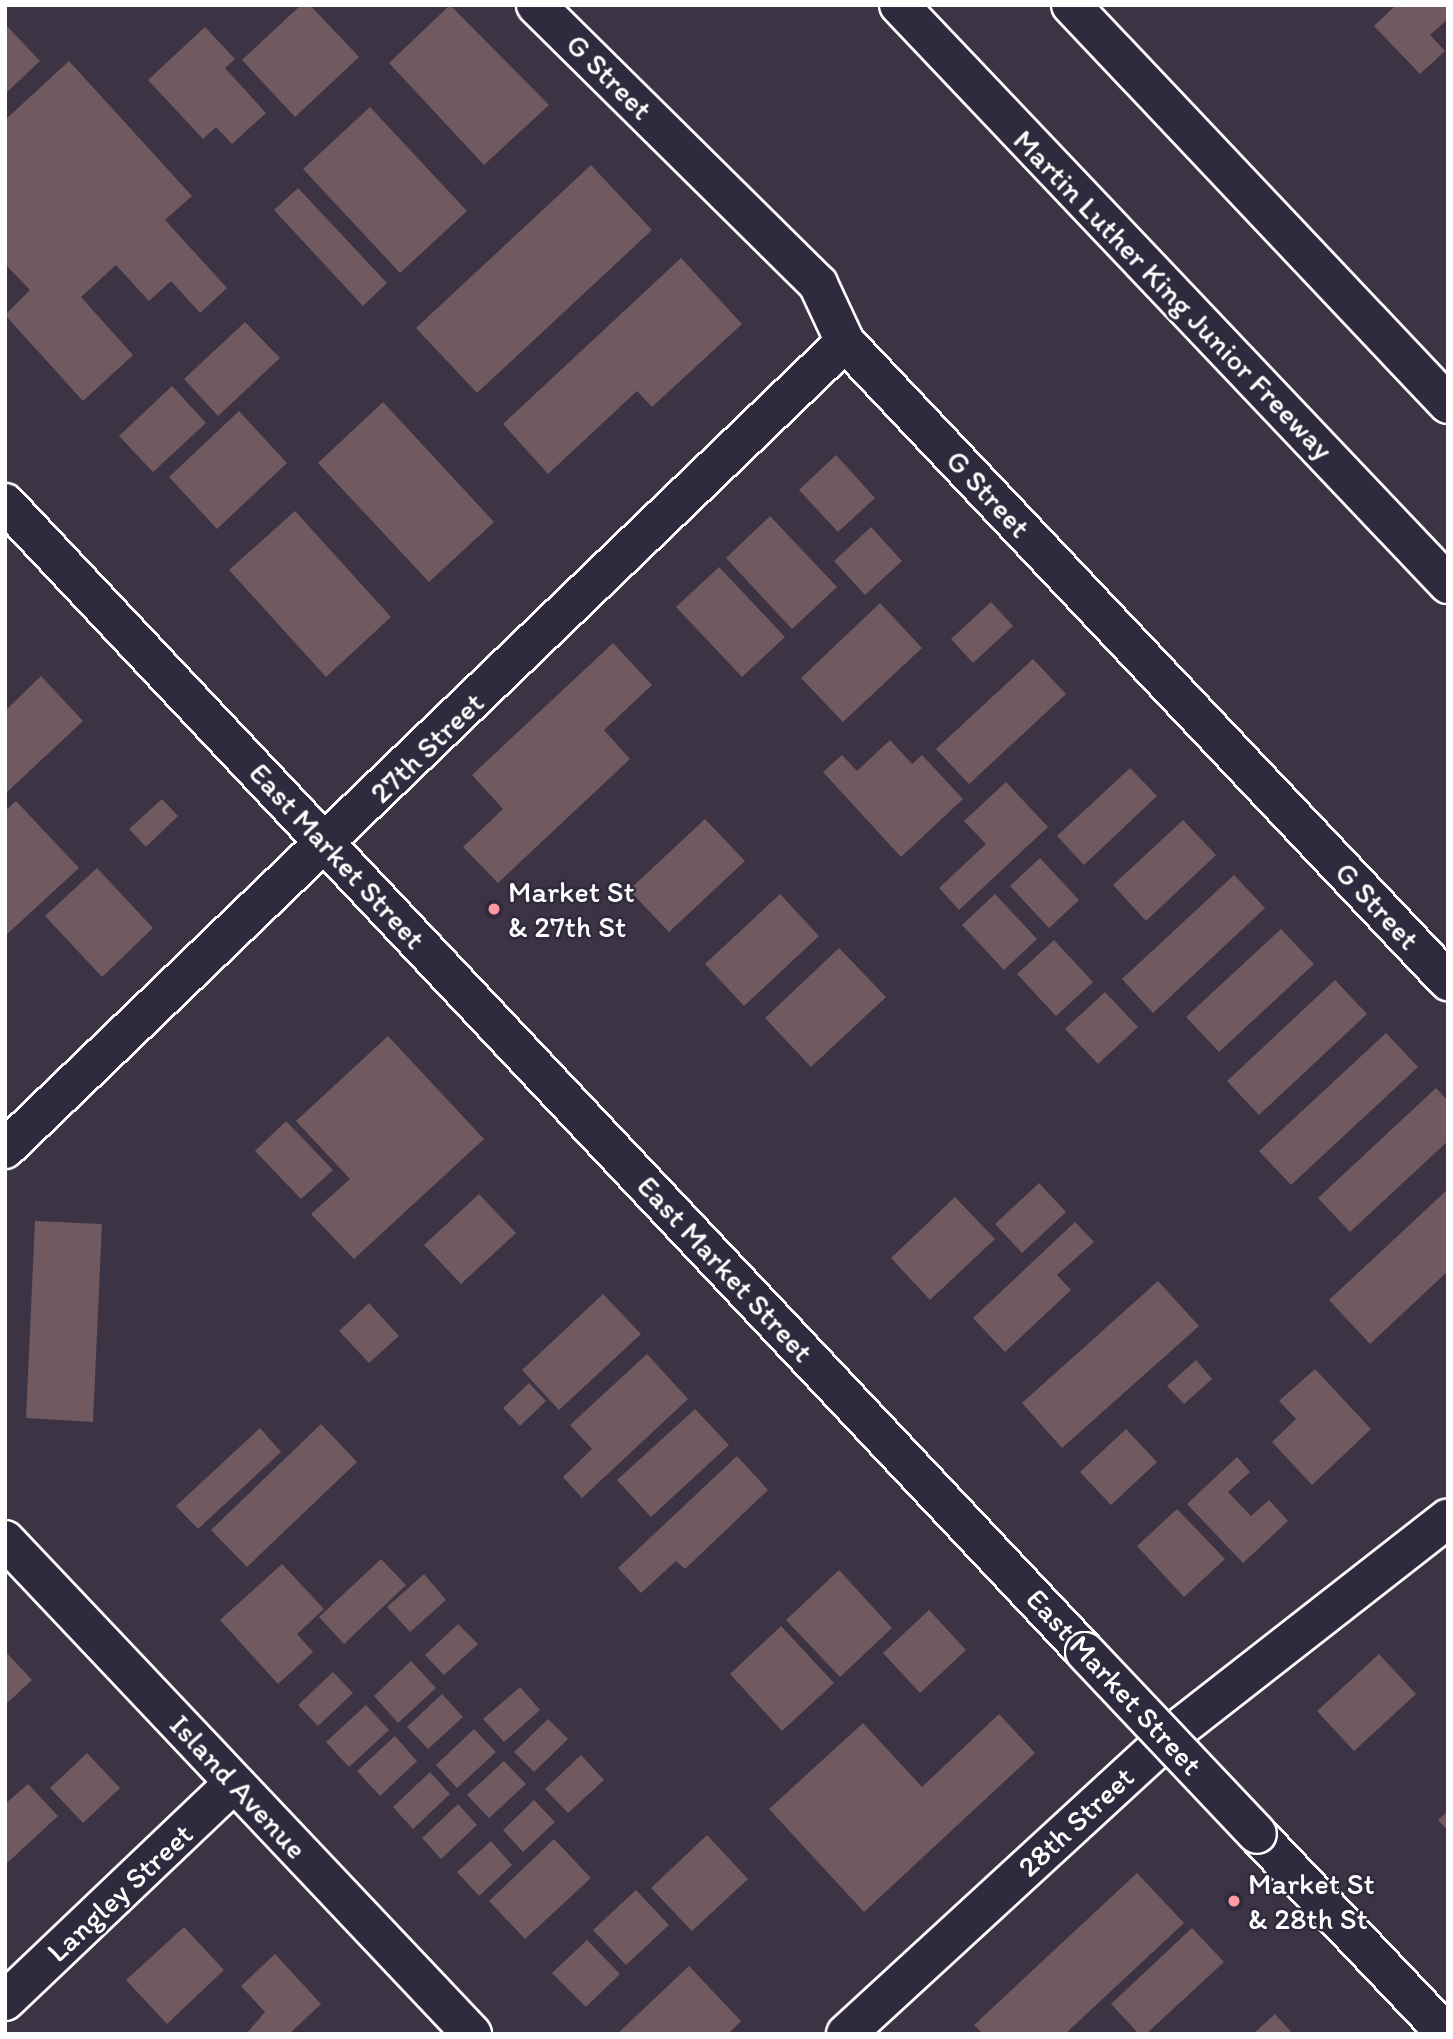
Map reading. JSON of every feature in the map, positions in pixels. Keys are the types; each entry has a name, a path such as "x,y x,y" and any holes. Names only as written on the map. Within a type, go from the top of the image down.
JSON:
{"main road":[{"name":"G Street","path":"536,5 818,284 845,342 1448,981"},
{"name":"Martin Luther King Junior Freeway","path":"899,5 1448,584"},
{"path":"1072,5 1448,404"},
{"name":"27th Street","path":"5,1149 326,845 845,342"},
{"name":"East Market Street","path":"5,503 1447,2034"},
{"name":"28th Street","path":"846,2034 1172,1734 1448,1518"},
{"name":"Island Avenue","path":"5,1541 471,2034"},
{"name":"Langley Street","path":"5,2001 234,1783"}],"building":[{"path":"301,5 310,5 359,57 295,117 242,60"},
{"path":"450,5 549,105 484,165 389,63"},
{"path":"1396,5 1448,5 1448,19 1430,35 1445,51 1420,74 1374,26"},
{"path":"5,24 40,61 5,94"},
{"path":"205,27 235,59 225,68 266,113 232,144 216,127 203,139 148,80"},
{"path":"69,61 192,196 165,220 227,288 200,313 171,281 149,301 116,265 81,297 133,355 83,401 5,315 30,290 5,264 5,120"},
{"path":"370,107 467,211 400,273 303,169"},
{"path":"591,165 652,230 477,393 416,328"},
{"path":"298,188 387,283 363,306 274,210"},
{"path":"681,258 742,324 652,407 637,391 548,474 503,424"},
{"path":"245,322 280,358 218,416 184,379"},
{"path":"172,386 206,423 153,472 119,436"},
{"path":"383,402 494,522 429,582 318,463"},
{"path":"239,411 287,463 217,529 169,477"},
{"path":"836,455 875,498 838,532 799,490"},
{"path":"295,511 391,617 326,677 229,570"},
{"path":"770,516 837,587 792,629 726,558"},
{"path":"871,527 902,561 865,595 834,561"},
{"path":"719,567 785,637 742,677 676,607"},
{"path":"991,602 1013,626 973,663 951,639"},
{"path":"880,603 922,648 843,722 801,678"},
{"path":"613,643 652,685 604,730 630,759 498,883 463,847 503,809 472,775"},
{"path":"1033,659 1066,694 969,784 936,749"},
{"path":"41,676 83,721 5,794 5,711"},
{"path":"890,740 912,764 922,755 963,799 901,857 823,772 842,755 857,771"},
{"path":"1130,768 1157,796 1084,865 1057,836"},
{"path":"1006,782 1048,827 959,910 939,888 986,844 964,821"},
{"path":"162,799 178,816 146,847 129,829"},
{"path":"16,801 79,868 5,936 5,811"},
{"path":"705,819 745,861 669,932 629,890"},
{"path":"1183,820 1216,855 1146,921 1113,885"},
{"path":"1040,858 1079,900 1049,928 1010,886"},
{"path":"97,868 153,928 102,977 45,916"},
{"path":"1234,875 1265,908 1153,1013 1122,979"},
{"path":"780,894 819,936 744,1006 705,964"},
{"path":"995,894 1037,939 1004,970 962,925"},
{"path":"1281,929 1314,964 1219,1052 1186,1017"},
{"path":"1054,940 1093,982 1056,1016 1017,974"},
{"path":"839,948 886,997 811,1067 765,1018"},
{"path":"1335,980 1367,1014 1259,1115 1227,1081"},
{"path":"1105,992 1138,1027 1098,1064 1065,1029"},
{"path":"1386,1033 1418,1067 1291,1185 1259,1151"},
{"path":"388,1036 484,1139 354,1259 311,1214 350,1179 296,1121"},
{"path":"1436,1088 1448,1101 1448,1141 1350,1232 1318,1198"},
{"path":"286,1121 333,1170 301,1199 255,1151"},
{"path":"1039,1183 1066,1212 1022,1253 995,1224"},
{"path":"1448,1189 1448,1271 1370,1344 1329,1300"},
{"path":"479,1194 516,1233 461,1284 424,1245"},
{"path":"955,1197 995,1239 930,1300 891,1258"},
{"path":"35,1221 102,1224 93,1422 26,1418"},
{"path":"1075,1222 1094,1242 1057,1275 1071,1290 1005,1352 973,1318"},
{"path":"1158,1281 1199,1326 1062,1448 1022,1403"},
{"path":"603,1294 641,1334 559,1410 522,1370"},
{"path":"369,1303 399,1336 369,1363 339,1331"},
{"path":"647,1354 688,1399 582,1498 563,1477 592,1449 570,1425"},
{"path":"1196,1360 1212,1379 1184,1404 1167,1386"},
{"path":"1315,1369 1371,1429 1312,1485 1272,1442 1296,1419 1279,1401"},
{"path":"529,1383 546,1401 520,1426 503,1408"},
{"path":"695,1409 729,1445 651,1517 617,1480"},
{"path":"321,1424 357,1462 247,1567 211,1530"},
{"path":"260,1428 281,1452 198,1529 176,1506"},
{"path":"1126,1429 1157,1462 1111,1505 1080,1472"},
{"path":"737,1456 768,1490 685,1569 676,1561 641,1593 618,1568"},
{"path":"1237,1457 1250,1472 1228,1492 1251,1516 1269,1500 1288,1521 1243,1563 1187,1504"},
{"path":"1177,1509 1225,1559 1184,1597 1137,1546"},
{"path":"381,1559 406,1585 344,1644 319,1617"},
{"path":"282,1564 324,1609 297,1634 313,1652 278,1684 220,1620"},
{"path":"839,1570 892,1628 840,1677 786,1620"},
{"path":"424,1574 446,1600 410,1632 387,1607"},
{"path":"929,1610 966,1650 920,1693 883,1653"},
{"path":"458,1624 478,1644 444,1675 425,1655"},
{"path":"781,1626 834,1683 782,1731 730,1674"},
{"path":"5,1651 32,1680 5,1705"},
{"path":"1379,1654 1416,1694 1354,1751 1317,1711"},
{"path":"411,1661 436,1688 398,1723 374,1696"},
{"path":"333,1672 353,1693 318,1726 298,1705"},
{"path":"520,1687 540,1710 504,1742 483,1719"},
{"path":"442,1694 463,1717 428,1749 407,1727"},
{"path":"366,1705 389,1730 349,1767 326,1742"},
{"path":"999,1714 1035,1753 864,1912 769,1809 863,1723 922,1787"},
{"path":"548,1719 568,1739 534,1772 514,1752"},
{"path":"474,1729 496,1752 457,1788 436,1765"},
{"path":"395,1736 417,1761 380,1796 357,1771"},
{"path":"87,1753 120,1788 83,1823 50,1788"},
{"path":"581,1755 604,1780 568,1813 545,1789"},
{"path":"504,1761 526,1784 489,1818 467,1795"},
{"path":"430,1772 450,1794 413,1829 393,1807"},
{"path":"28,1784 58,1816 5,1865 5,1804"},
{"path":"534,1800 555,1822 523,1852 503,1830"},
{"path":"458,1804 477,1825 441,1859 422,1838"},
{"path":"1448,1811 1448,1831 1438,1820"},
{"path":"707,1835 748,1879 692,1931 651,1888"},
{"path":"554,1839 591,1878 525,1939 489,1901"},
{"path":"491,1841 512,1865 479,1896 457,1872"},
{"path":"1137,1873 1184,1923 1065,2034 983,2034 974,2025"},
{"path":"636,1890 669,1925 626,1965 593,1930"},
{"path":"184,1927 224,1970 167,2024 126,1980"},
{"path":"1192,1928 1224,1962 1146,2034 1139,2034 1111,2004"},
{"path":"587,1940 620,1974 586,2007 552,1973"},
{"path":"275,1954 321,2004 289,2034 246,2034 265,2012 241,1986"},
{"path":"689,1966 741,2021 728,2034 617,2034"},
{"path":"1275,2014 1293,2034 1253,2034"}],"place":[{"name":"Market St & 27th St","path":"494,909"},
{"name":"Market St & 28th St","path":"1234,1901"}]}
